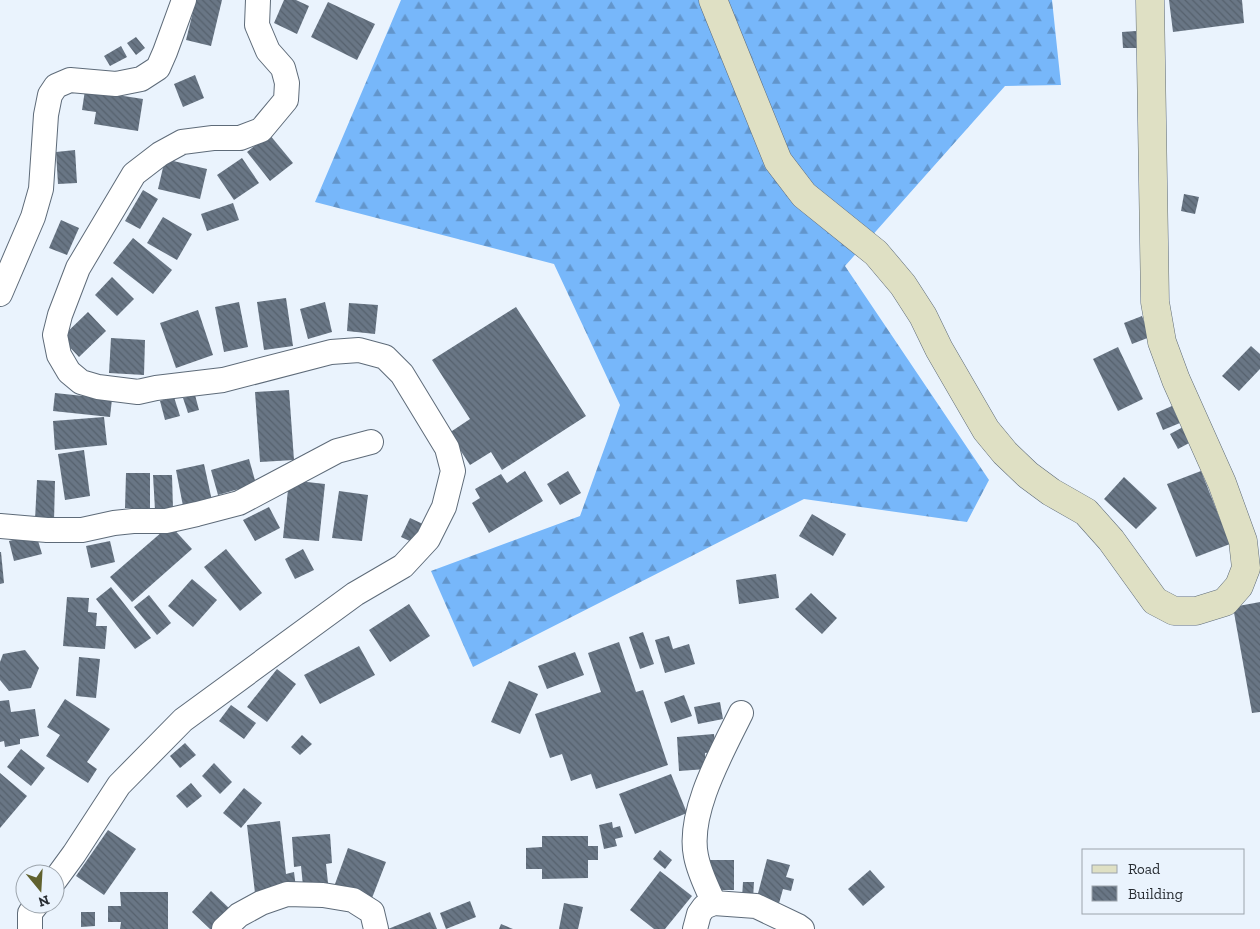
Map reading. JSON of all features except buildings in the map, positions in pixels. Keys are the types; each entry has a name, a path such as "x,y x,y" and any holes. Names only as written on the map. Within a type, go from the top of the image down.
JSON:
{"street":[{"path":"0,294 33,218 41,189 46,114 50,95 56,86 70,80 116,84 141,79 158,68 184,0"},
{"path":"65,866 119,785 183,720 355,594 403,566 428,539 444,507 453,471 448,448 402,374 385,357 359,350 331,352 223,380 138,392 98,387 81,382 69,372 59,355 55,335 60,315 78,268 134,174 160,154 182,142 213,138 240,138 261,130 286,100 287,83 283,68 268,52 257,25 258,0"},
{"path":"713,0 778,161 804,195 876,253 903,285 986,430 1005,453 1028,475 1086,512 1111,540 1155,601 1174,611 1196,611 1225,602 1239,586 1246,568 1243,541 1222,484 1176,380 1162,342 1154,302 1150,0"},
{"path":"0,526 47,530 82,530 114,523 166,521 197,514 239,503 337,451 371,442"},
{"path":"714,903 695,855 695,830 706,787 741,713"},
{"path":"224,929 239,915 261,903 287,894 324,895 353,900 372,912 376,929"},
{"path":"695,929 699,914 704,907 714,903 756,906 802,929"},
{"path":"30,914 30,929"}],"green space":[{"path":"401,0 1052,0 1061,85 1005,86 845,266 989,480 967,522 804,499 473,667 431,571 580,516 620,405 554,264 315,202"}]}
